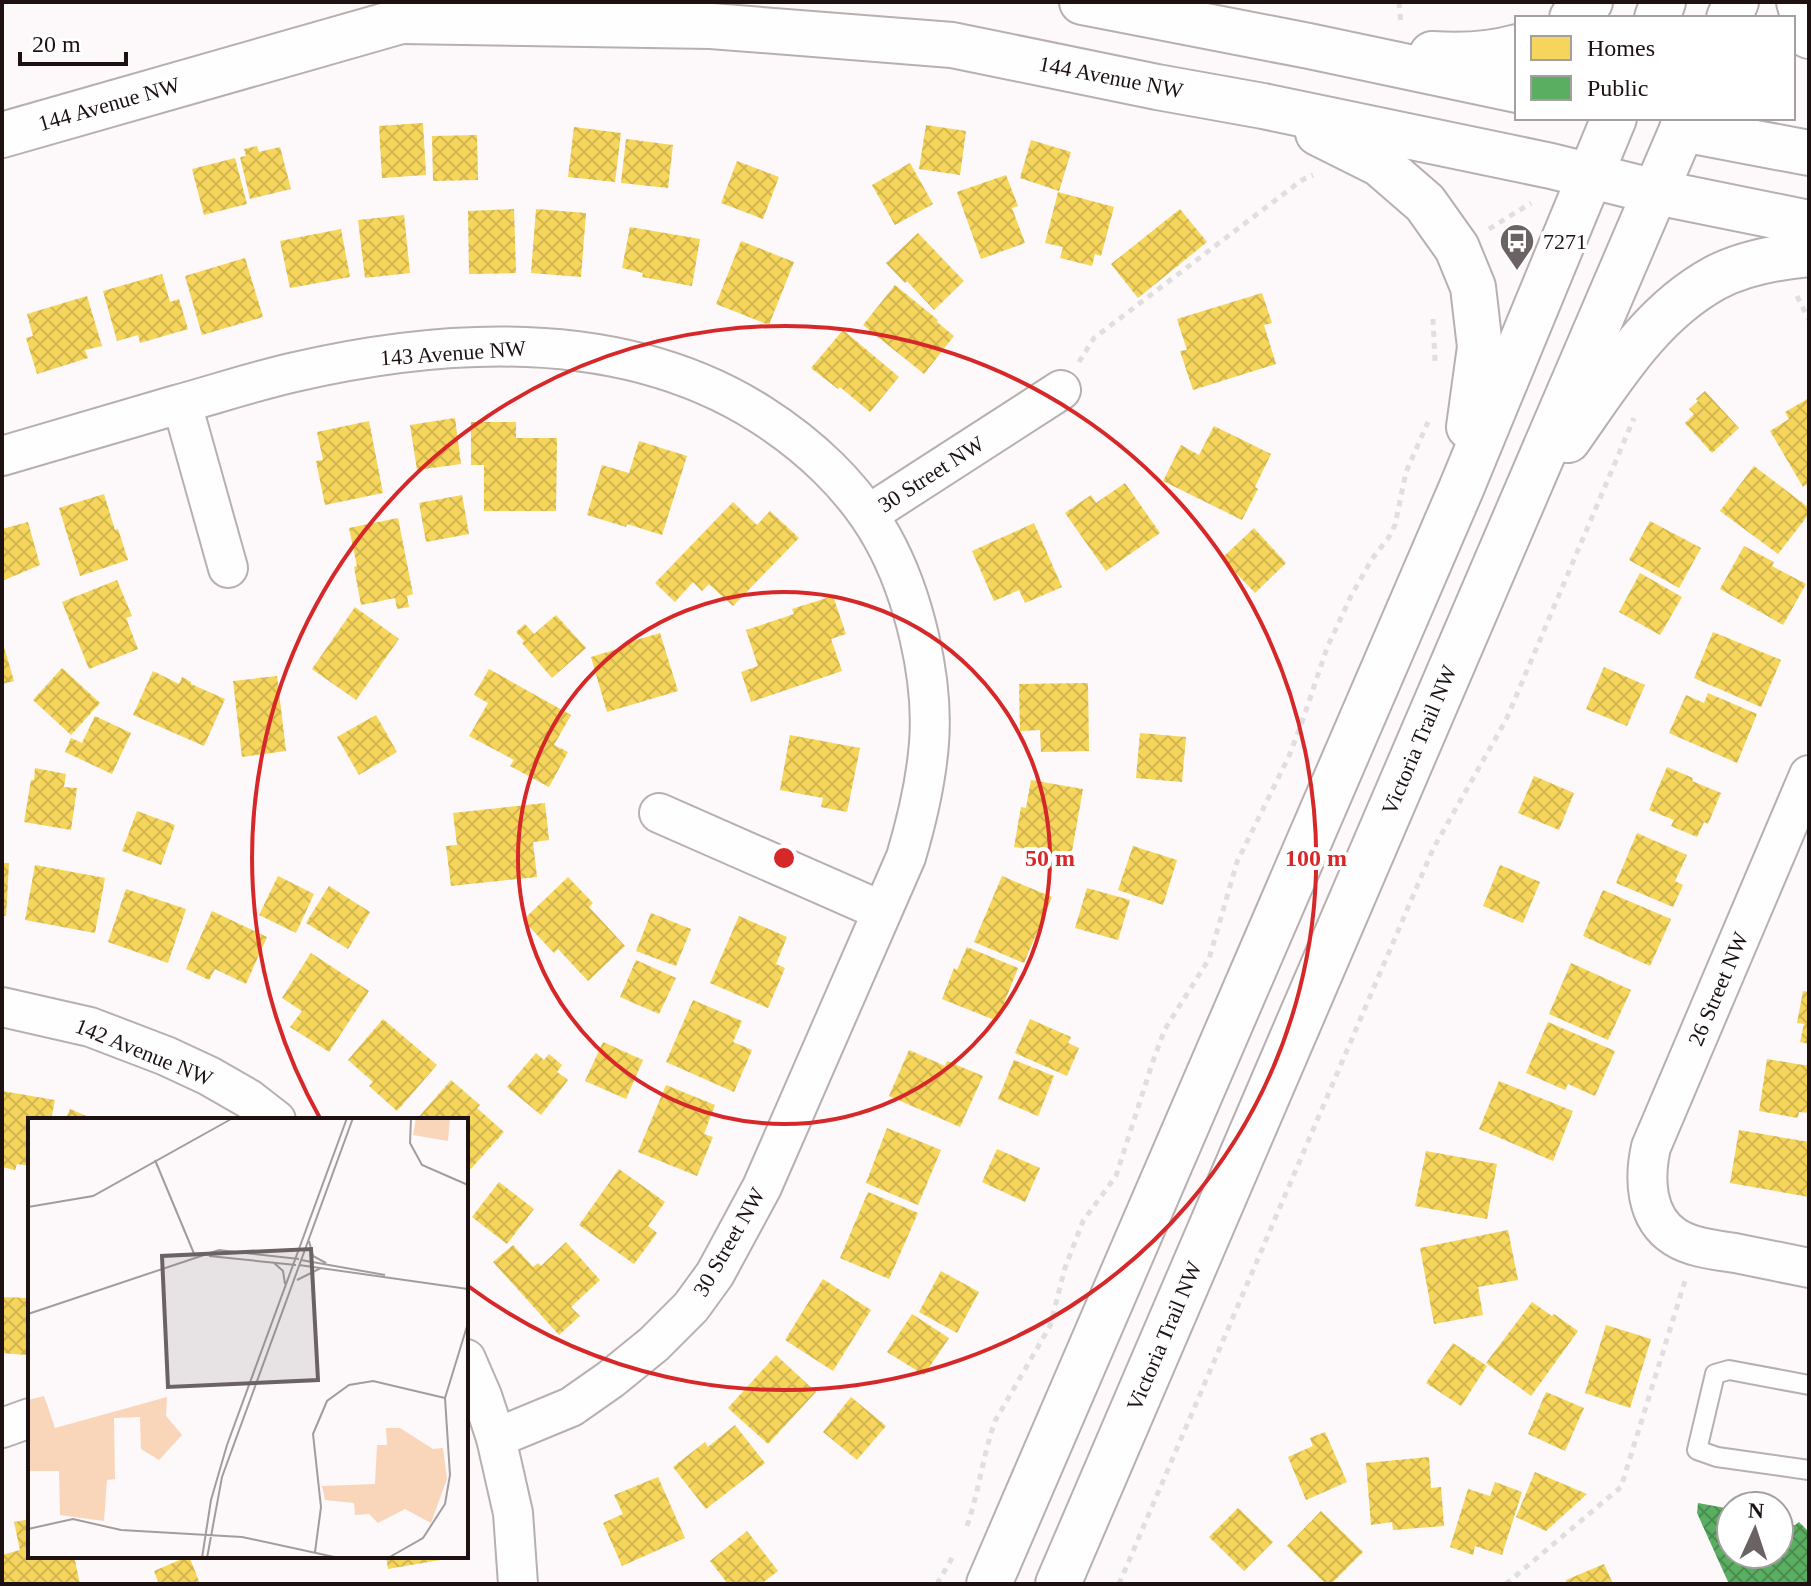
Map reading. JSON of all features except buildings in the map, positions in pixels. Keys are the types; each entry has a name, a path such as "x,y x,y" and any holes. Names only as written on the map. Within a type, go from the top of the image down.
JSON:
{"main road":[{"name":"144 Avenue NW","path":"2,135 398,11 496,2"},
{"path":"1082,2 1515,90"},
{"path":"1574,16 1590,2"},
{"path":"1799,2 1809,36"},
{"name":"144 Avenue NW","path":"398,11 711,26 952,45 1263,106 1809,223"},
{"path":"1309,46 1456,56 1496,53 1515,48"},
{"path":"1263,106 1380,164 1425,203 1457,248 1473,287 1480,347 1461,489"},
{"path":"989,1584 1461,489 1613,120"},
{"path":"1655,120 1809,153"},
{"name":"Victoria Trail NW","path":"1058,1584 1685,124"},
{"path":"1518,511 1627,357 1653,325 1679,301 1716,277 1752,263 1802,274"}],"street":[{"name":"143 Avenue NW","path":"2,456 294,372 419,352 526,346 618,357 661,368 739,401 779,426 811,452 869,514"},
{"name":"30 Street NW","path":"496,1438 571,1407 654,1344 691,1307 715,1274 762,1187 906,857 924,787 930,741 929,700 922,652 901,577 869,514 1061,390"},
{"path":"182,404 228,568"},
{"name":"26 Street NW","path":"1696,1246 1675,1237 1652,1208 1647,1184 1651,1147 1809,775"},
{"path":"659,813 882,911"},
{"name":"142 Avenue NW","path":"2,1007 90,1027 166,1056 249,1099 273,1118"},
{"path":"1696,1246 1809,1268"},
{"path":"468,1364 496,1438 513,1513 518,1584"},
{"path":"2,1428 28,1419"}],"lane":[{"path":"1809,1385 1729,1370 1715,1374 1697,1450 1717,1457 1809,1470"}],"path":[{"path":"1399,2 1401,25"},
{"path":"1061,390 1094,338 1302,180 1314,174 1323,175"},
{"path":"1483,232 1535,200"},
{"path":"1802,274 1809,320"},
{"path":"1433,309 1435,375"},
{"path":"1119,1584 1433,849 1506,720 1635,417"},
{"path":"966,1528 995,1421 1050,1326 1077,1233 1116,1176 1165,1029 1209,959 1237,862 1289,756 1327,648 1351,596 1395,525 1406,472 1429,419"},
{"path":"1506,1584 1621,1487 1696,1246"},
{"path":"937,1584 961,1541"}],"place":[{"name":"7271","path":"1517,272"}]}
